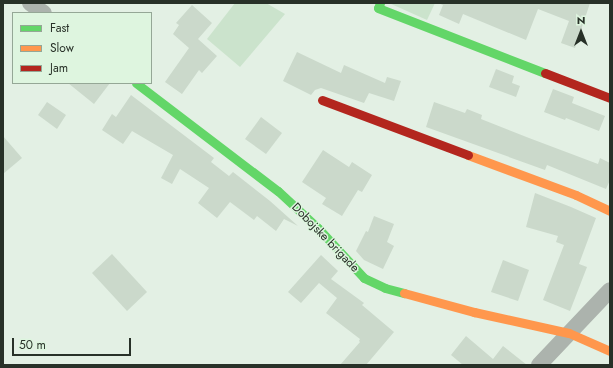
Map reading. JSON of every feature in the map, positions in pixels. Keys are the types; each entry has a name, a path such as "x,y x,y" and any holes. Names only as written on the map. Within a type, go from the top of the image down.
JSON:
{"street":[{"path":"30,3 43,12"},
{"path":"380,3 378,8 610,98"},
{"name":"Dobojske brigade","path":"137,84 278,191 318,228 364,278 385,288 459,308 569,334 610,351"},
{"path":"322,100 387,126 576,195 610,211"},
{"path":"539,365 610,290"}],"green space":[{"path":"235,3 266,3 285,14 240,67 207,39"},
{"path":"389,3 435,3 427,20"}],"building":[{"path":"438,3 590,3 575,48 561,43 569,21 538,9 526,40 463,14 459,24 439,15 443,5"},
{"path":"192,5 212,23 198,39 217,56 202,73 199,70 182,94 165,82 189,48 173,34 179,25 176,23"},
{"path":"297,52 341,73 344,65 385,83 387,77 401,81 394,101 369,93 364,103 321,88 315,90 311,95 283,81"},
{"path":"496,69 514,76 512,83 520,86 516,97 489,87"},
{"path":"69,84 109,84 94,104"},
{"path":"553,89 574,97 572,103 605,116 599,131 566,118 565,120 544,112"},
{"path":"131,95 214,158 211,162 229,176 233,172 270,201 298,226 284,219 276,231 257,216 254,220 230,202 217,218 198,203 209,188 180,169 172,184 161,178 173,155 132,131 123,144 102,130 112,114 116,117"},
{"path":"47,102 66,115 57,129 38,115"},
{"path":"434,102 465,113 467,109 482,115 481,119 598,164 600,158 610,163 610,180 606,189 547,165 545,170 426,127"},
{"path":"261,117 282,133 266,154 245,139"},
{"path":"3,136 22,158 3,174"},
{"path":"323,150 349,167 352,162 372,175 362,192 358,190 342,216 322,204 326,198 302,182"},
{"path":"535,193 596,218 579,264 587,267 570,311 543,300 564,245 556,242 558,236 526,227"},
{"path":"374,216 394,224 387,242 394,246 383,269 364,260 356,251 366,231 368,232"},
{"path":"112,254 147,292 127,311 92,273"},
{"path":"321,255 338,271 331,279 364,303 362,305 394,332 366,365 340,365 360,342 360,339 326,313 337,298 319,283 301,303 288,292"},
{"path":"503,260 529,270 518,301 491,292"},
{"path":"466,336 493,359 503,346 527,365 463,365 451,355"}],"traffic: fast":[{"path":"380,3 378,8 545,73"},
{"path":"137,84 278,191 318,228 364,278 385,288 404,293"}],"traffic: slow":[{"path":"468,155 576,195 610,211"},
{"path":"404,293 474,312 569,333 610,351"}],"traffic: jam":[{"path":"545,73 610,98"},
{"path":"322,100 468,155"}]}
